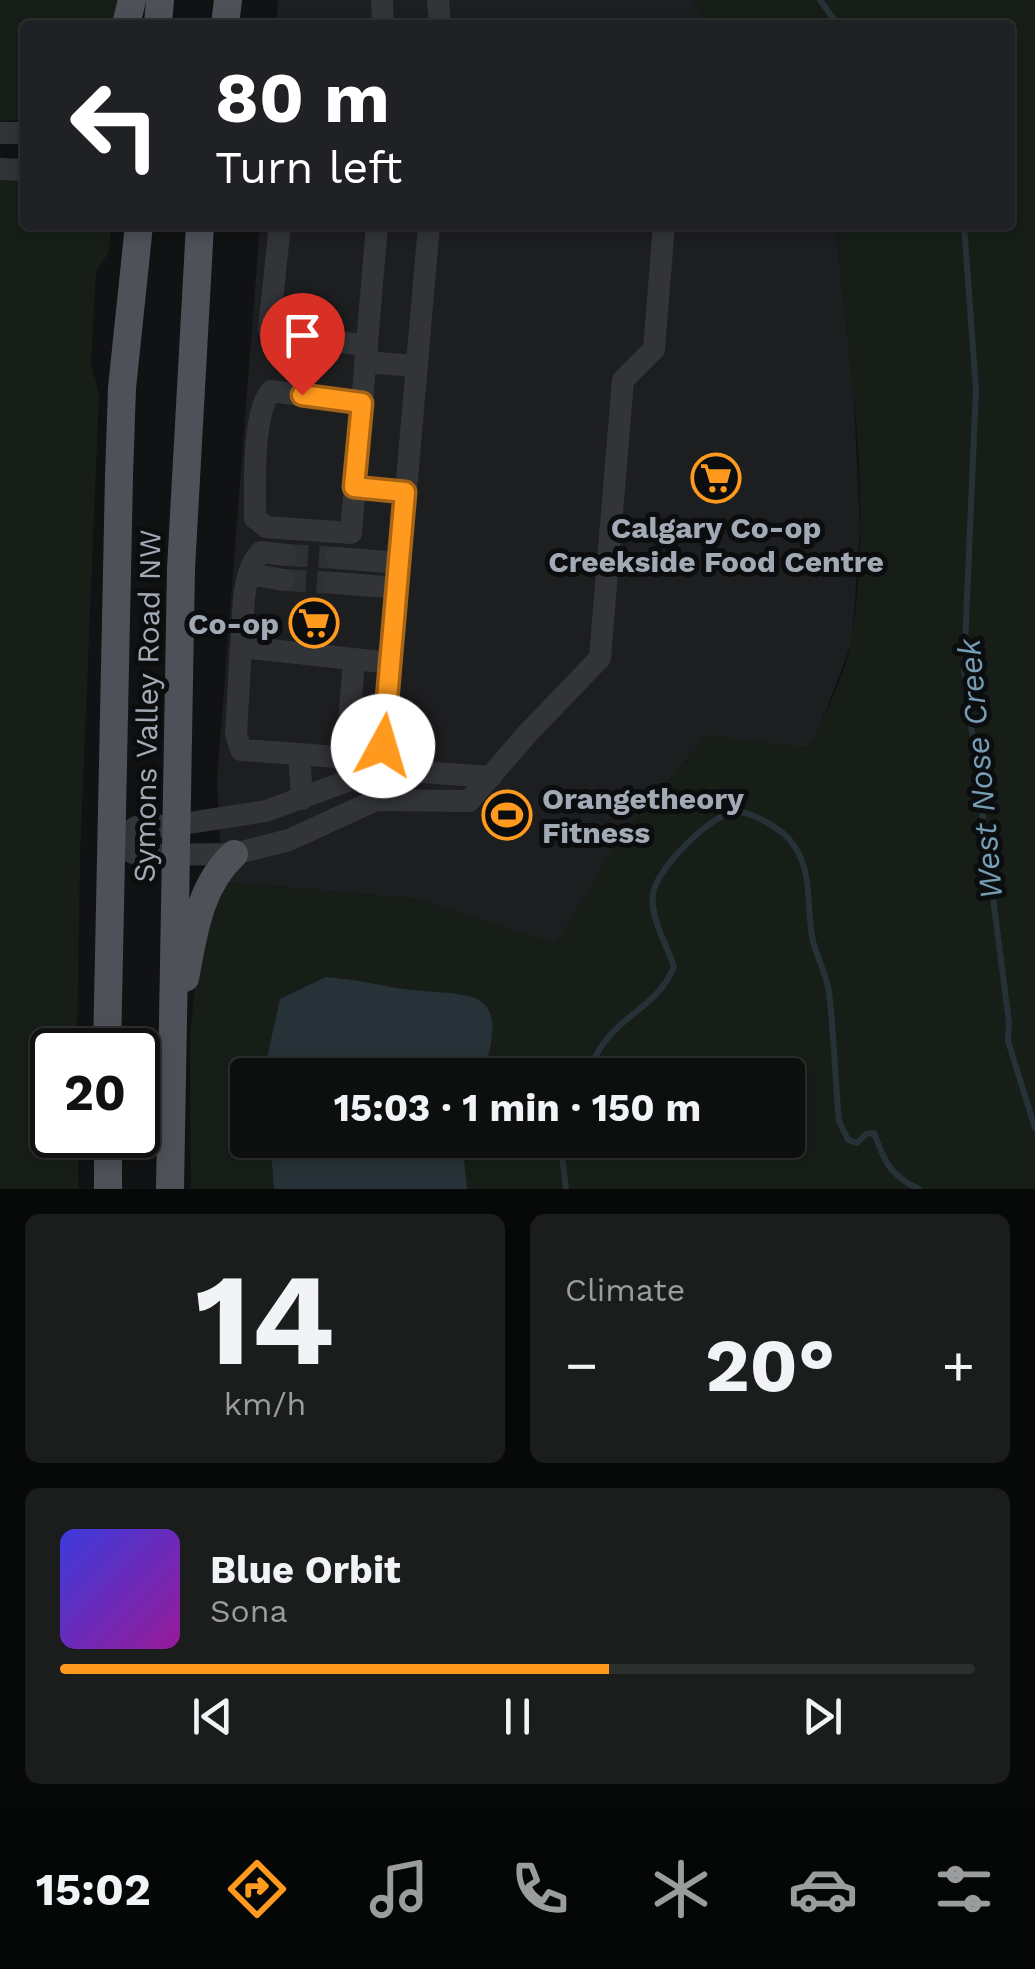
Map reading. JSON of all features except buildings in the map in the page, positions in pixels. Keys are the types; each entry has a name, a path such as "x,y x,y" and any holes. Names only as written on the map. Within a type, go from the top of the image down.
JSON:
{"main road":[{"name":"Symons Valley Road NW","path":"107,1028 122,388 138,230"},
{"name":"Symons Valley Road NW","path":"170,1189 181,568 200,230"},
{"path":"170,1058 197,920 208,885 234,854"},
{"path":"108,1158 108,1189"}],"street":[{"path":"279,230 269,329 276,344 289,352 328,340 417,366"},
{"path":"362,403 271,391 264,400 255,518 266,528 351,534 354,487 362,403 376,230"},
{"path":"376,800 429,230"},
{"path":"111,843 138,855 234,854 289,840 376,800 468,801 600,658 623,380 654,349 664,230"},
{"path":"354,487 405,492"},
{"path":"286,555 261,552 249,574 236,734 241,750 335,757 347,746 354,661"},
{"path":"337,558 400,563"},
{"path":"249,574 284,580"},
{"path":"335,583 398,588"},
{"path":"241,647 391,663"},
{"path":"298,754 302,798"},
{"path":"111,843 136,828 266,811 380,769 492,777"}],"shaded area":[{"path":"0,0 122,0 117,20 20,20 20,120 0,121"},
{"path":"278,0 691,0 705,20 276,20"},
{"path":"691,0 1035,0 1035,1189 191,1189 190,1036 199,946 222,882 416,899 556,944 621,836 708,735 806,748 815,739 852,638 860,535 857,431 836,230 1015,230 1015,20 705,20"},
{"path":"0,175 20,175 20,230 111,230 109,252 96,272 91,364 99,395 80,856 77,1028 30,1028 30,1158 78,1158 78,1189 0,1189"},
{"path":"260,230 836,230 853,383 860,527 852,642 815,739 806,748 707,736 621,836 556,944 416,899 222,882 217,780"},
{"path":"326,977 467,996 489,1010 491,1045 488,1058 267,1058 280,999"},
{"path":"271,1158 464,1158 467,1189 274,1189"}],"waterway":[{"name":"West Nose Creek","path":"820,0 834,20"},
{"name":"West Nose Creek","path":"964,230 976,389 964,669 1009,1023 1008,1041 1035,1128"},
{"name":"West Nose Creek","path":"594,1058 616,1029 660,990 674,967 656,922 653,903 663,871 686,844 713,822 736,812 749,814 789,839 803,863 813,941 829,992 839,1121 848,1140 857,1143 866,1134 874,1133 890,1167 919,1189"},
{"name":"West Nose Creek","path":"562,1158 566,1189"}],"tunnel":[{"path":"286,555 337,558"},
{"path":"284,580 335,583"}],"place":[{"name":"Calgary Co-op Creekside Food Centre","path":"716,478"},
{"name":"Co-op","path":"314,623"},
{"name":"Orangetheory Fitness","path":"507,815"}],"route":[{"path":"302,395 362,403 354,487 405,492 383,746"}]}
